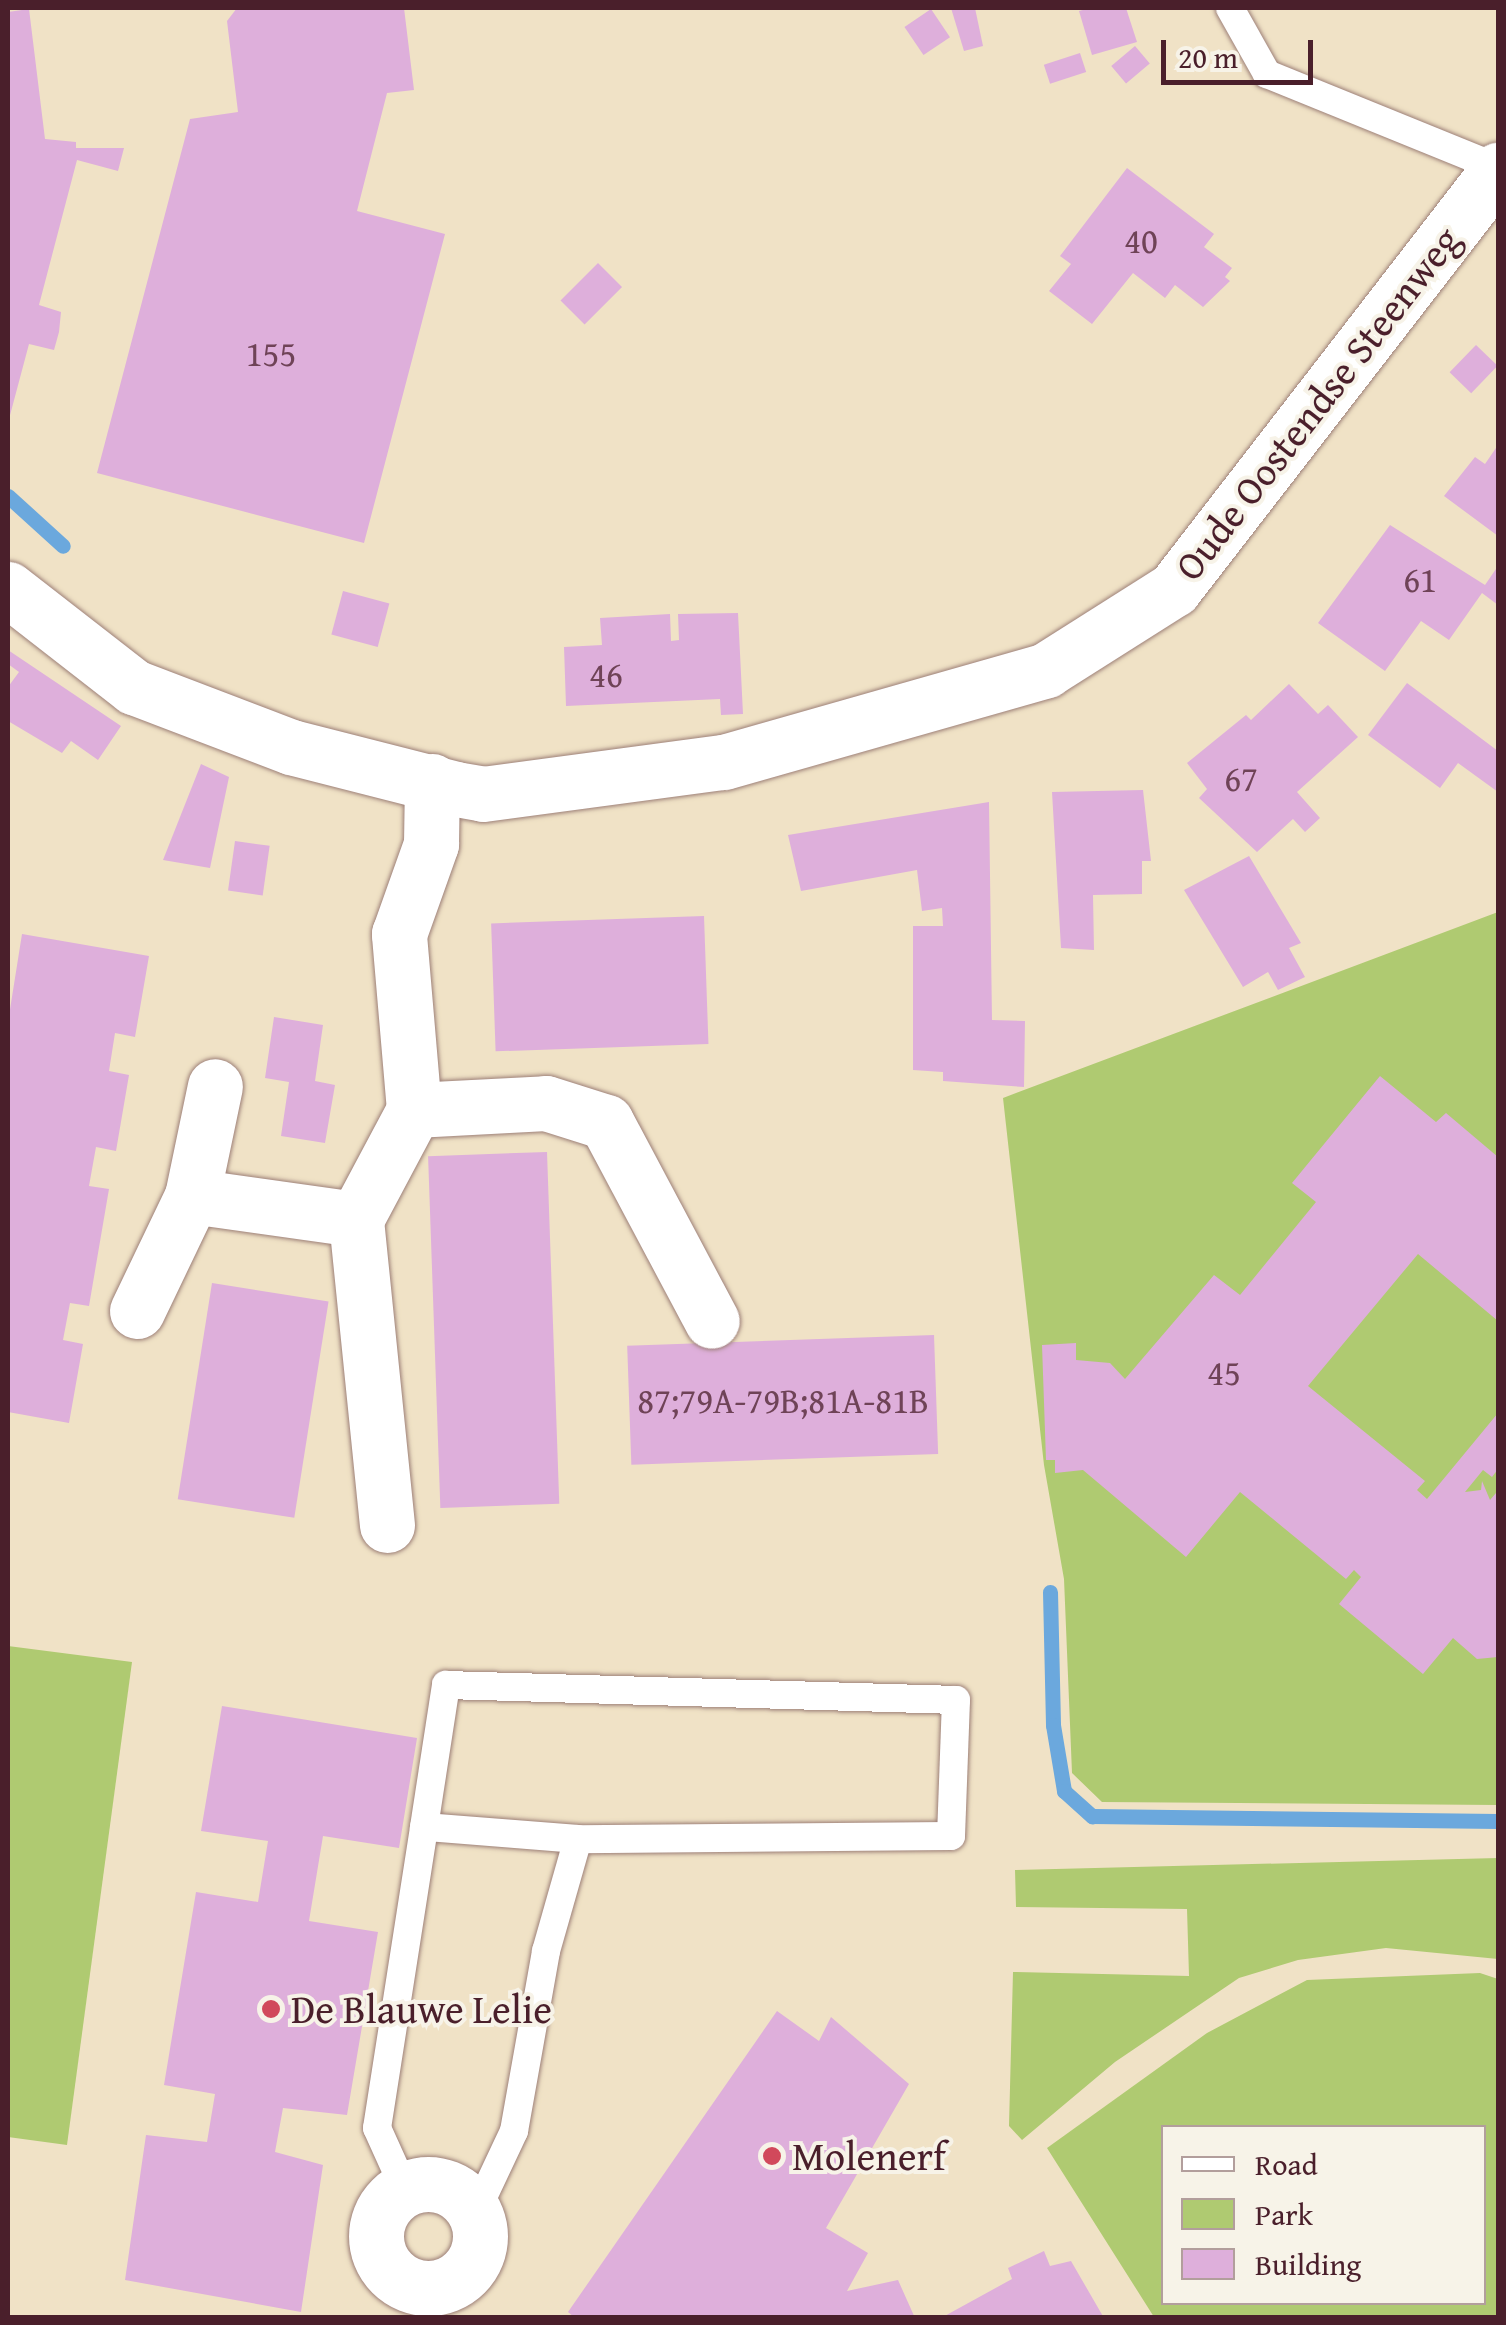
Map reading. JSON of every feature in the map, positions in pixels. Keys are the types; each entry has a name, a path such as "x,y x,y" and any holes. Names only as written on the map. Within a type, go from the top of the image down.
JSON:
{"street":[{"name":"Oude Oostendse Steenweg","path":"8,588 134,687 291,748 483,794 724,762 1046,670 1174,588 1498,169"},
{"path":"387,1525 356,1219 414,1110 400,934 431,844 432,781"},
{"path":"137,1311 192,1196 215,1086"},
{"path":"414,1110 546,1104 606,1122 712,1320"},
{"path":"192,1196 356,1219"},
{"path":"445,2186 475,2214 476,2256 469,2299 438,2287 404,2283 381,2258 377,2225 405,2190 445,2186"}],"lane":[{"path":"1230,8 1267,74 1498,169"},
{"path":"405,2190 377,2128 446,1685 956,1700 952,1836 578,1839 424,1827"},
{"path":"475,2214 514,2132 546,1952 578,1839"}],"green space":[{"path":"1498,912 1498,1805 1102,1802 1072,1773 1064,1579 1044,1465 1003,1098"},
{"path":"8,1646 132,1662 67,2145 8,2137"},
{"path":"1498,1858 1498,1959 1386,1948 1298,1960 1239,1978 1115,2062 1022,2140 1009,2126 1013,1972 1189,1976 1187,1909 1016,1907 1015,1870"},
{"path":"1480,1973 1498,1979 1498,2317 1154,2317 1047,2148 1207,2033 1307,1980"}],"building":[{"path":"237,8 404,8 414,90 387,93 357,211 445,234 364,543 97,473 190,119 238,112 227,21"},
{"path":"951,8 975,8 983,46 964,51"},
{"path":"1126,8 1137,42 1092,55 1079,11"},
{"path":"29,9 45,139 76,142 76,148 124,148 118,171 77,160 39,305 61,312 59,332 54,350 29,344 9,419 8,12"},
{"path":"931,9 950,37 923,55 904,27"},
{"path":"1135,46 1150,64 1126,84 1111,66"},
{"path":"1080,53 1086,72 1050,84 1044,65"},
{"path":"1127,168 1214,234 1204,247 1232,268 1225,277 1230,281 1203,307 1175,285 1165,298 1133,273 1092,324 1049,291 1071,264 1060,256"},
{"path":"598,263 622,287 585,325 561,300"},
{"path":"1476,345 1498,366 1471,393 1450,372"},
{"path":"1498,445 1498,536 1444,496 1475,457 1485,464"},
{"path":"1390,525 1485,585 1498,566 1498,605 1482,593 1449,640 1421,621 1385,671 1318,623"},
{"path":"343,591 389,603 378,647 331,634"},
{"path":"738,613 743,714 721,715 720,699 566,706 564,647 602,645 600,618 670,614 671,641 679,640 678,614"},
{"path":"8,650 121,726 98,760 71,741 62,753 8,721 8,687 19,672 8,664"},
{"path":"1407,683 1498,751 1498,792 1458,763 1440,788 1368,735"},
{"path":"1289,684 1318,714 1328,705 1358,737 1297,792 1320,818 1305,832 1293,819 1257,852 1199,798 1207,789 1187,763 1246,715 1251,720"},
{"path":"201,764 229,777 210,868 163,860"},
{"path":"1143,790 1151,861 1142,861 1142,894 1093,895 1094,950 1061,948 1052,792"},
{"path":"989,802 992,1020 1025,1021 1024,1087 943,1081 943,1072 913,1070 913,926 943,926 942,908 922,911 917,870 801,891 788,835"},
{"path":"235,841 270,846 263,895 228,891"},
{"path":"1249,856 1301,943 1289,948 1305,977 1278,990 1268,972 1243,987 1184,890"},
{"path":"704,916 708,1044 496,1051 491,923"},
{"path":"22,934 149,956 135,1037 115,1033 109,1071 129,1075 116,1151 96,1147 89,1186 109,1189 89,1306 70,1303 63,1340 83,1344 69,1423 8,1412 8,1022"},
{"path":"274,1017 323,1025 315,1081 335,1085 325,1143 281,1136 289,1082 265,1078"},
{"path":"1380,1076 1436,1122 1446,1113 1498,1157 1498,1321 1418,1254 1308,1386 1425,1481 1417,1490 1427,1499 1498,1413 1498,1469 1492,1477 1483,1470 1465,1492 1481,1490 1482,1481 1490,1500 1496,1493 1498,1499 1498,1657 1477,1659 1453,1638 1423,1674 1339,1604 1361,1577 1354,1570 1346,1579 1240,1492 1186,1557 1083,1470 1055,1473 1055,1460 1046,1460 1042,1345 1076,1343 1076,1360 1110,1363 1125,1379 1214,1275 1240,1295 1316,1202 1292,1183"},
{"path":"547,1152 559,1504 440,1508 428,1156"},
{"path":"212,1283 329,1301 294,1518 178,1499"},
{"path":"934,1335 938,1454 631,1465 627,1346"},
{"name":"De Blauwe Lelie","path":"222,1706 417,1738 399,1848 323,1836 309,1921 378,1932 347,2115 283,2108 275,2152 323,2165 301,2312 125,2280 146,2135 207,2142 215,2094 164,2085 196,1892 258,1902 268,1841 201,1831"},
{"name":"Molenerf","path":"777,2011 819,2041 831,2017 909,2084 826,2228 868,2253 847,2291 898,2280 915,2318 575,2318 568,2312"},
{"name":"Molenerf","path":"1044,2251 1050,2266 1071,2261 1104,2318 941,2318 1012,2279 1008,2268"}],"waterway":[{"path":"8,496 63,546"},
{"path":"1050,1592 1053,1725 1064,1791 1092,1816 1498,1821"}],"place":[{"name":"De Blauwe Lelie","path":"271,2009"},
{"name":"Molenerf","path":"772,2156"}]}
